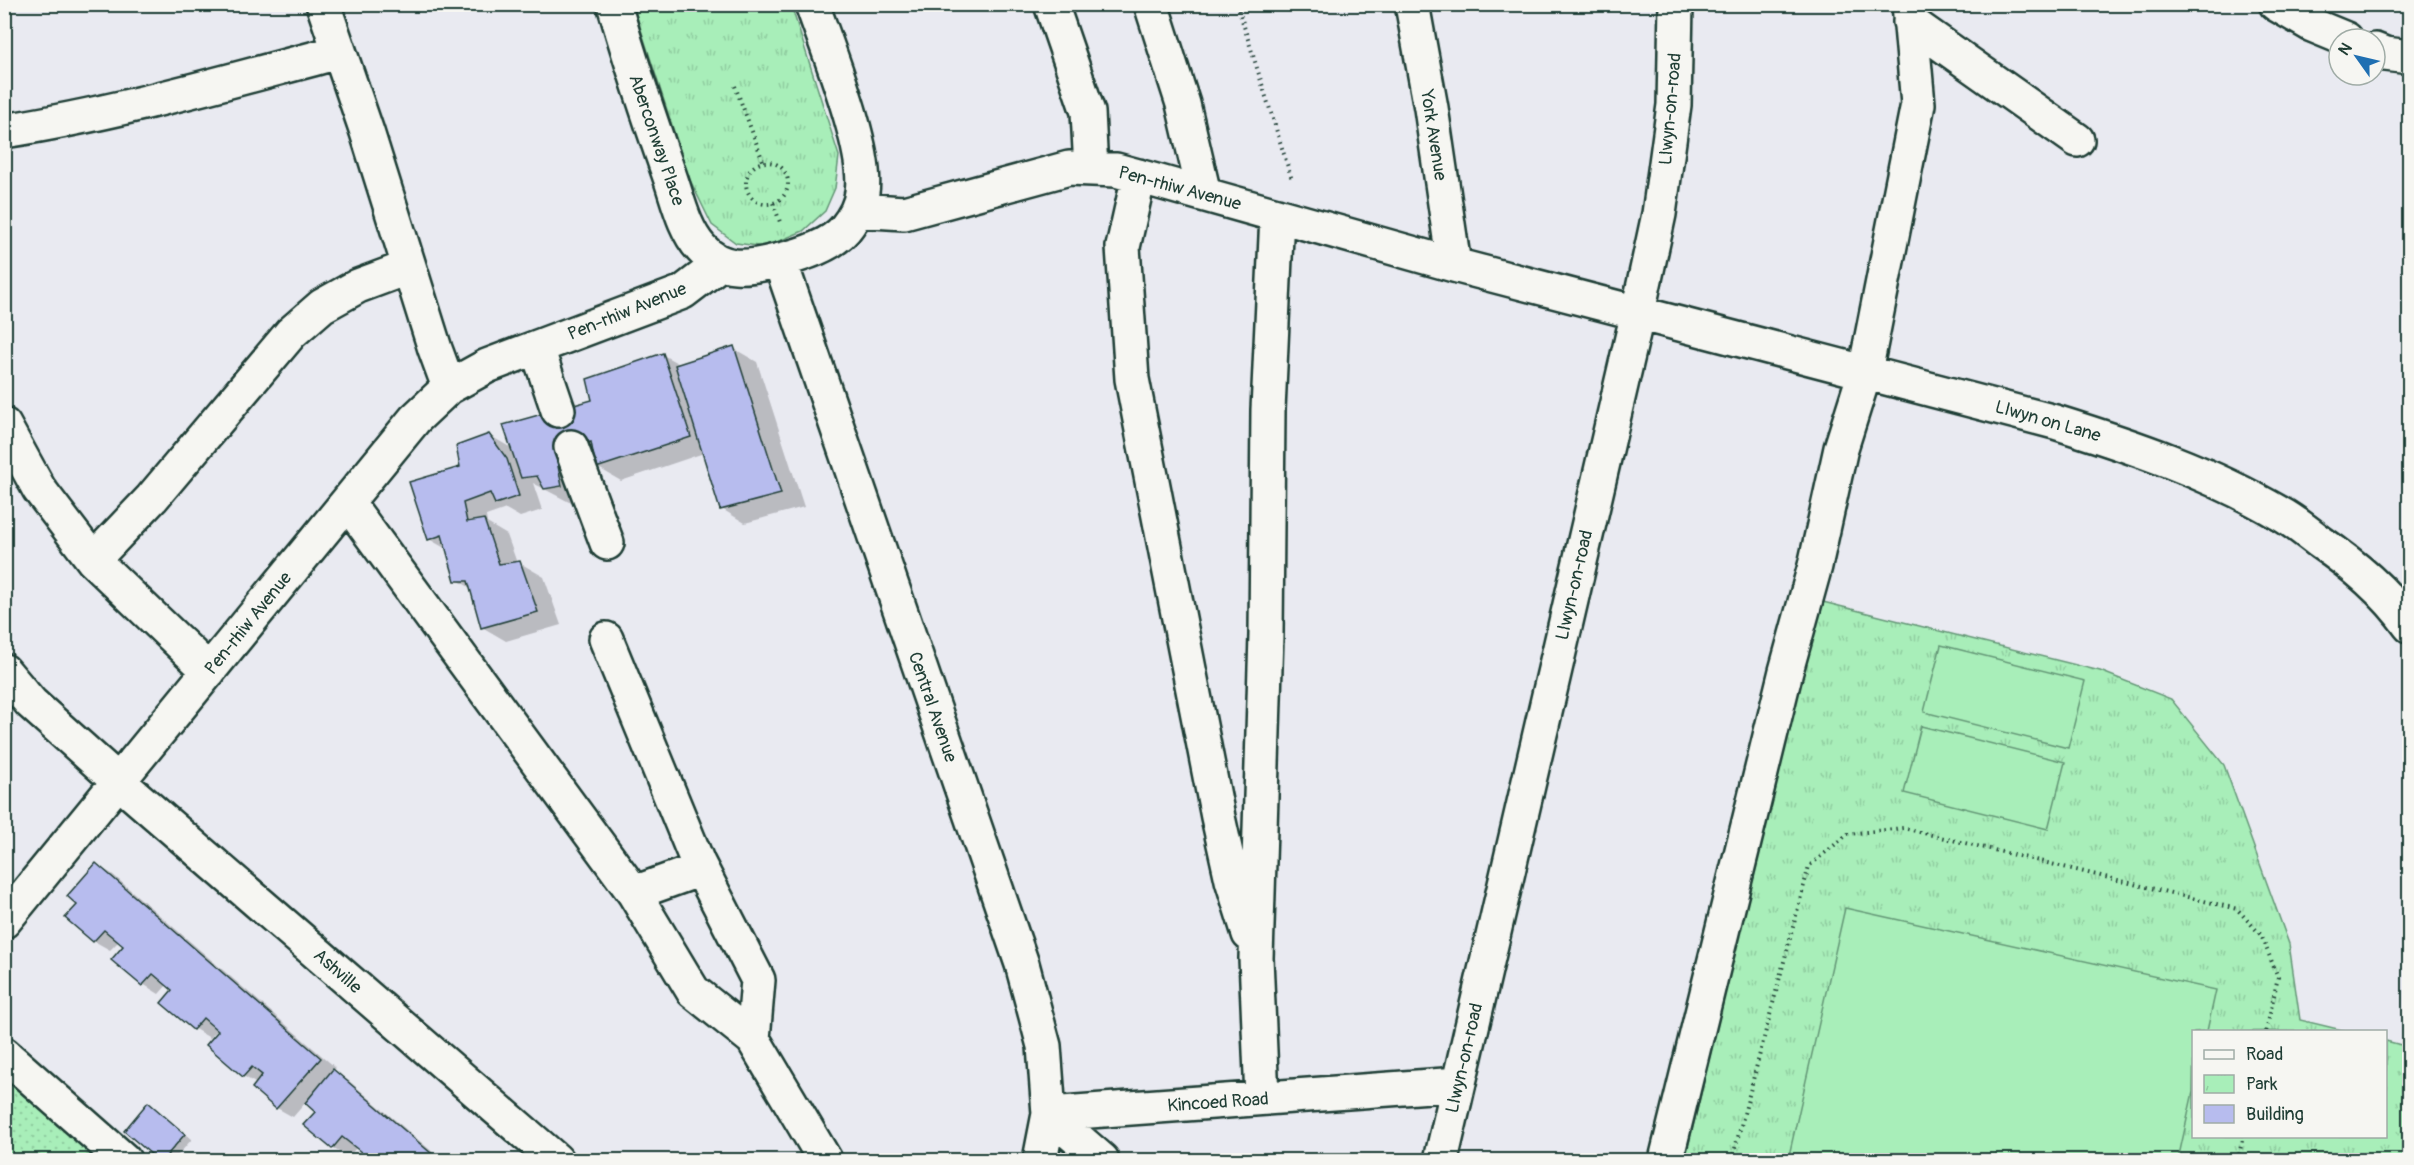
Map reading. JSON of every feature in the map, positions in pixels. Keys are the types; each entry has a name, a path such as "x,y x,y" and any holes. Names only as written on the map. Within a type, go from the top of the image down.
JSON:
{"street":[{"path":"323,4 449,387"},
{"name":"Aberconway Place","path":"614,4 640,94 687,225 701,248 721,263"},
{"path":"721,263 746,268 780,261 823,246 844,230 857,210 863,192 860,157 848,112 812,4"},
{"path":"1051,4 1088,112 1091,169"},
{"path":"1151,4 1183,104 1204,194"},
{"name":"York Avenue","path":"1412,4 1431,108 1454,265"},
{"name":"Llwyn-on-road","path":"1441,1161 1659,214 1674,105 1676,4"},
{"path":"2276,4 2327,31"},
{"path":"1909,13 2077,140"},
{"path":"1666,1161 1786,670 1815,566 1841,448 1864,372 1918,104 1909,13"},
{"path":"4,130 43,125 150,101 339,52"},
{"path":"2387,54 2409,57"},
{"name":"Pen-rhiw Avenue","path":"857,210 904,213 1069,168 1116,170 1454,265 1638,312"},
{"path":"1139,176 1123,247 1132,379 1218,817 1232,880 1256,957"},
{"path":"1262,1098 1256,957 1266,635 1268,410 1292,219"},
{"name":"Central Avenue","path":"780,261 1022,964 1044,1046 1049,1114 1040,1161"},
{"name":"Pen-rhiw Avenue","path":"4,921 415,419 449,387 487,366 683,292 721,263"},
{"path":"93,560 152,498 291,333 322,306 358,286 409,267"},
{"name":"Llwyn on Lane","path":"1638,312 2055,422 2127,445 2205,475 2280,513 2356,566 2405,606"},
{"path":"537,348 558,410"},
{"path":"4,425 39,489 93,560 209,671"},
{"path":"571,447 607,543"},
{"path":"347,502 634,893 693,991 753,1039 825,1161"},
{"path":"606,639 700,869 758,980 753,1039"},
{"name":"Ashville","path":"4,671 31,702 119,782 556,1161"},
{"path":"634,893 700,869"},
{"path":"4,1054 124,1161"},
{"name":"Kincoed Road","path":"1049,1114 1458,1084"},
{"path":"1049,1114 1102,1161"}],"path":[{"path":"1237,4 1292,219"},
{"path":"735,86 763,161"},
{"path":"763,161 771,161 783,169 789,182 784,196 773,203 759,203 749,195 746,189 747,174 756,164 763,161"},
{"path":"1732,1161 1809,866 1848,834 1903,828 2237,909 2261,935 2278,977 2266,1030"},
{"path":"2238,1161 2243,1138"}],"green space":[{"path":"633,5 791,5 839,156 835,188 825,211 803,231 765,247 736,243 712,225 689,178"},
{"path":"1819,601 2100,671 2171,699 2224,765 2289,944 2300,1020 2342,1030 2192,1030 2192,1138 2387,1138 2387,1041 2409,1047 2409,1160 1685,1160"},
{"path":"1941,645 2085,681 2068,748 1924,712"},
{"path":"1921,726 2065,762 2048,829 1904,793"},
{"path":"1845,908 2216,990 2207,1030 2192,1030 2192,1097 2178,1160 1788,1160"},
{"path":"4,1074 102,1160 7,1160 5,1158"}],"building":[{"path":"734,346 781,494 720,510 675,365"},
{"path":"663,353 691,437 596,468 591,442 555,451 562,486 544,489 537,476 521,478 503,425 592,400 587,379"},
{"path":"489,434 507,459 519,496 495,504 490,493 463,503 467,522 484,519 499,564 520,561 538,612 481,628 468,581 455,581 442,535 428,540 409,482 460,467 456,446"},
{"path":"96,863 321,1058 276,1109 252,1088 262,1075 252,1067 243,1077 206,1045 218,1031 203,1018 193,1030 161,1003 172,990 153,974 142,986 111,960 123,946 104,930 93,942 65,918 77,905 67,896"},
{"path":"333,1069 439,1160 354,1160 361,1152 342,1137 332,1149 303,1125 315,1112 305,1103"},
{"path":"148,1102 185,1134 163,1160 158,1160 124,1131"}]}
